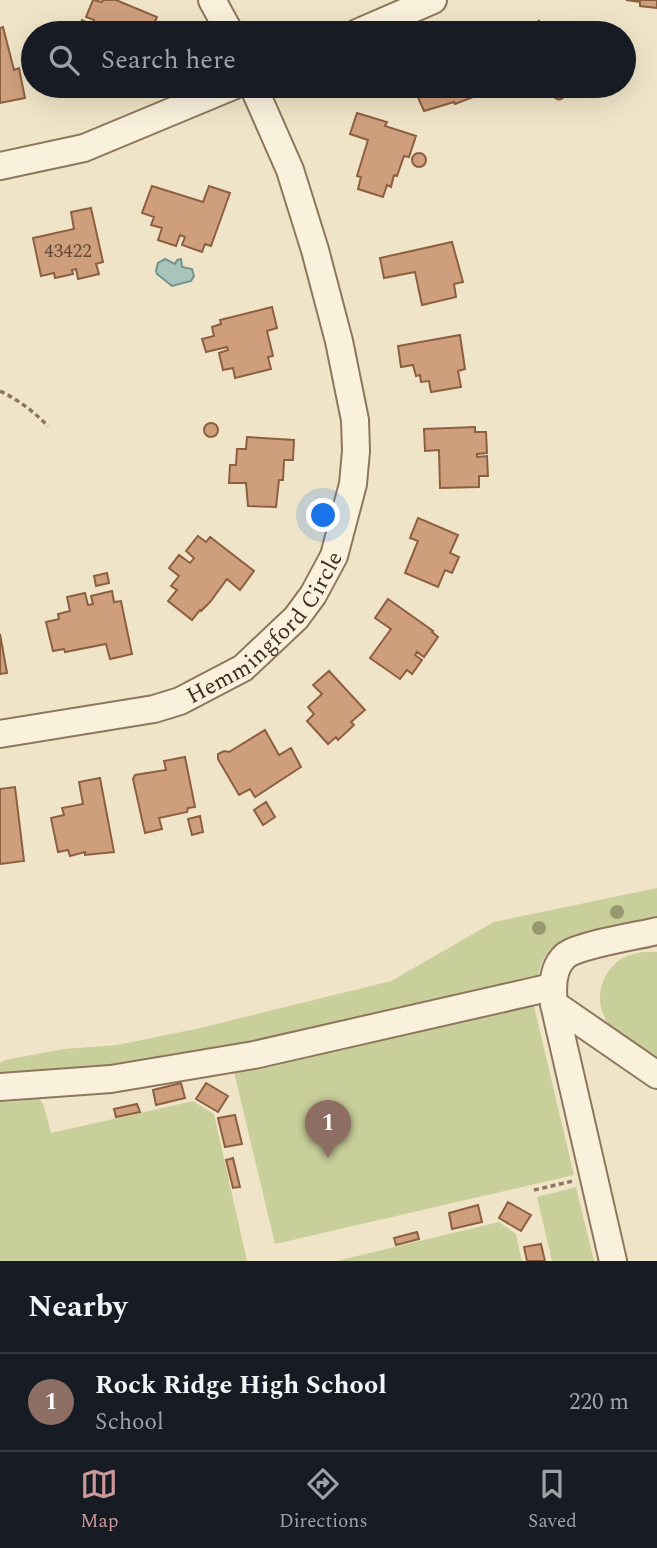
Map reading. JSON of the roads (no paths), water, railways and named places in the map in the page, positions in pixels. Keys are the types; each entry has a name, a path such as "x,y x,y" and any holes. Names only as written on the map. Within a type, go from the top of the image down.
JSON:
{"street":[{"path":"212,0 223,21"},
{"path":"385,21 433,0"},
{"path":"0,166 84,148 204,98"},
{"name":"Hemmingford Circle","path":"0,734 154,709 180,701 243,668 296,618 313,595 334,556 353,484 355,420 340,341 315,250 290,170 258,98"},
{"path":"613,1261 553,996 557,967 566,955 657,931"},
{"path":"0,1087 111,1079 254,1055 553,996 657,1075"}],"water":[{"path":"165,259 175,264 181,259 182,267 192,269 194,276 191,281 172,286 157,274 158,263"}],"place":[{"name":"Rock Ridge High School","path":"328,1158"}]}
